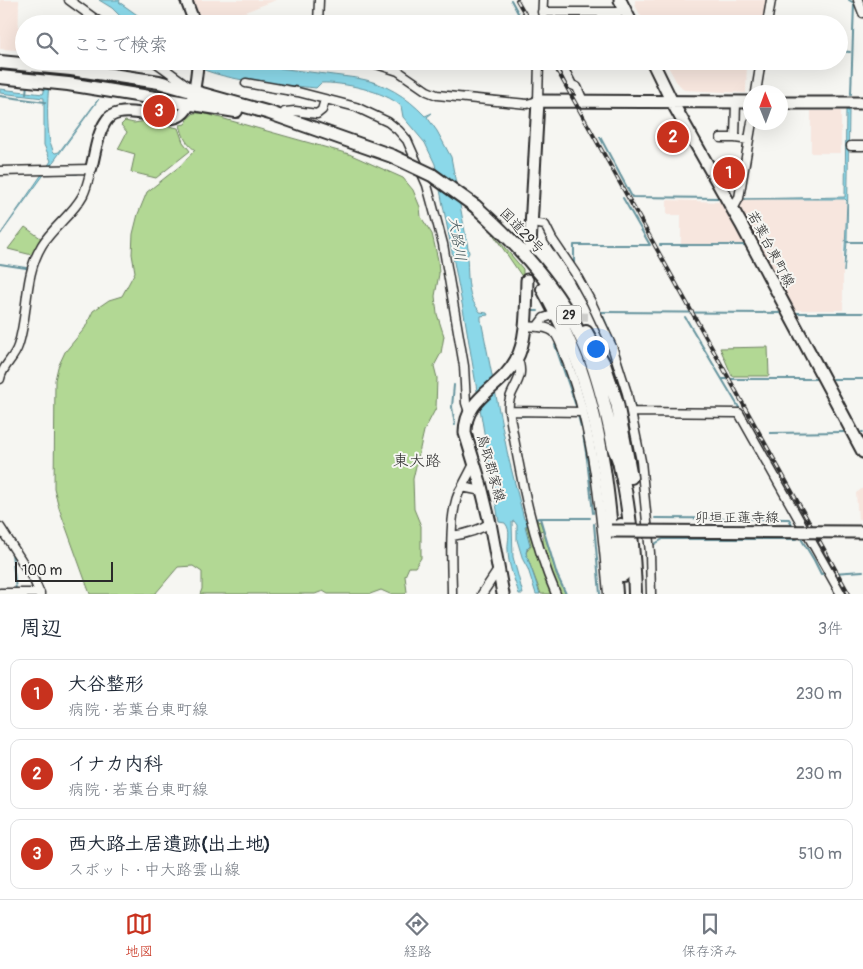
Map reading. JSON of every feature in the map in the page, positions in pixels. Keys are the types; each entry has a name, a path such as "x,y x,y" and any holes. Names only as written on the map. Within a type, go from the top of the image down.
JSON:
{"highway":[{"name":"国道29号","path":"0,62 15,63"},
{"name":"国道29号","path":"75,70 159,82 193,90 270,113 392,156 432,176 475,206 504,233 537,268 565,308 590,358 620,465 627,511 635,594"},
{"name":"国道29号","path":"0,77 99,89 193,90"},
{"path":"537,268 560,294 601,358 614,395 621,424 639,531 641,594"},
{"path":"537,268 538,280 560,320 580,369 596,429 606,485 616,594"},
{"name":"国道29号","path":"615,451 620,511 623,594"}],"main road":[{"path":"620,0 628,15"},
{"name":"若葉台東町線","path":"656,70 863,452"},
{"path":"530,246 538,101 743,102"},
{"path":"788,102 863,103"},
{"name":"鳥取郡家線","path":"503,594 490,523 465,433 466,419 476,401 501,380 518,358 524,326 527,280"},
{"name":"卯垣正蓮寺線","path":"611,531 863,532"}],"street":[{"path":"69,0 90,15"},
{"path":"186,0 192,15"},
{"path":"318,15 319,0"},
{"path":"543,0 542,12 626,12"},
{"path":"768,15 771,0"},
{"path":"858,0 863,13"},
{"path":"166,70 193,90"},
{"path":"0,374 14,356 19,345 28,284 33,265 42,246 83,195 106,120 112,115 122,112 172,118 183,112 193,90 196,70"},
{"path":"395,70 427,91 437,94 527,104 538,101 539,70"},
{"path":"564,70 572,85 577,87 583,101"},
{"path":"757,85 760,70"},
{"path":"246,83 298,92 356,108 388,122 407,140 427,185 443,244 464,366 466,403 469,412"},
{"path":"285,112 296,111 317,114 322,110 325,100"},
{"path":"736,102 736,138"},
{"path":"733,210 739,198 751,130"},
{"path":"721,138 749,140"},
{"path":"851,146 863,146"},
{"path":"0,171 92,169"},
{"path":"532,224 545,225 575,273 594,317 612,349 627,393 640,461 650,553 651,594"},
{"path":"537,327 539,322 550,316"},
{"path":"524,326 550,329 556,335 573,377 583,412 599,500 608,594"},
{"path":"518,358 521,369 516,386 510,395 509,411 517,458 542,561 556,594"},
{"path":"509,411 583,412"},
{"path":"632,412 739,413 841,594"},
{"path":"452,594 453,517 457,495 474,464"},
{"path":"462,487 482,492"},
{"path":"452,536 467,534 490,523"},
{"path":"0,526 34,580 40,593 0,593"},
{"path":"482,594 498,570"}],"shaded area":[{"path":"0,0 19,0 19,15 15,15 15,50 0,49"},
{"path":"193,0 276,0 237,15 199,15"},
{"path":"635,0 769,0 766,15 640,15 635,5"},
{"path":"670,70 747,70 746,85 743,85 743,93 684,90"},
{"path":"811,111 841,111 841,153 811,153"},
{"path":"740,199 844,200 846,202 845,241 843,243 843,310 795,310 739,207"},
{"path":"667,200 723,202 744,244 681,244 681,215 667,215"},
{"path":"863,488 863,519 858,519 856,493"}],"green space":[{"path":"194,113 203,113 349,154 403,178 413,190 420,207 421,217 432,234 438,260 439,274 435,296 437,314 444,336 441,353 434,366 437,378 436,408 424,431 413,479 414,509 421,526 421,558 415,567 409,567 405,576 407,592 405,594 390,594 381,590 370,594 328,594 323,591 315,594 200,594 202,589 202,572 193,566 178,567 155,594 90,594 59,508 54,488 55,380 58,367 65,352 85,328 93,311 109,300 122,296 135,272 132,254 133,234 138,214 147,192 180,166 195,150 185,139 180,125 185,124 187,119"},
{"path":"125,121 134,123 146,121 178,128 183,142 190,151 156,178 131,172 135,154 118,149 127,132 121,125"},
{"path":"25,227 42,239 32,255 8,249"},
{"path":"493,234 523,269 523,278"},
{"path":"768,347 769,376 732,376 720,348"},
{"path":"537,519 538,522 540,521 543,530 540,531 540,544 534,520"},
{"path":"532,524 554,594 541,594 526,554 531,545 526,526"},
{"path":"543,531 557,575 566,594 559,594 543,550"}],"water":[{"path":"99,0 120,0 119,2 137,15 119,15"},
{"path":"45,70 51,70 48,118 49,140 55,153 59,152 99,99 0,235 51,161 44,145 44,98 0,93 0,89 43,94"},
{"name":"大路川","path":"204,70 294,70 357,78 377,83 394,91 425,116 432,113 427,117 451,157 469,253 467,256 470,294 480,312 487,313 488,315 481,316 481,320 508,456 524,519 530,519 532,523 525,526 530,545 526,553 540,594 536,594 523,560 517,540 517,525 514,521 512,522 513,557 523,594 519,594 510,567 508,556 509,533 505,523 499,522 465,319 435,164 425,143 403,117 401,106 385,96 363,88 321,83 316,88 249,81"},
{"path":"846,110 849,110 847,242 844,272 847,201 845,199 740,199 845,197"}],"waterway":[{"path":"511,0 519,15"},
{"path":"849,0 854,3 851,94"},
{"path":"26,94 27,84"},
{"path":"0,96 45,102"},
{"path":"600,137 632,197 718,198"},
{"path":"49,174 77,174"},
{"path":"574,268 574,245 650,245 623,198"},
{"path":"847,242 863,242"},
{"path":"660,245 745,245"},
{"path":"0,264 26,268"},
{"path":"533,311 538,311"},
{"path":"600,312 782,313"},
{"path":"793,313 863,313"},
{"path":"603,316 620,357 635,408"},
{"path":"685,317 741,411"},
{"path":"555,345 577,409"},
{"path":"722,379 817,379"},
{"path":"833,379 863,379"},
{"path":"454,385 452,407 455,425"},
{"path":"521,416 533,415"},
{"path":"578,415 581,427"},
{"path":"636,415 638,430"},
{"path":"770,433 845,432"},
{"path":"583,434 593,513"},
{"path":"533,520 539,518 590,518"},
{"path":"540,518 557,575 566,594"},
{"path":"655,518 789,519 793,526"},
{"path":"594,524 600,594"},
{"path":"800,537 821,574 826,573"},
{"path":"653,547 653,545 663,539 797,539"},
{"path":"12,553 16,590"},
{"path":"654,569 655,594"},
{"path":"833,573 863,571"}],"tunnel":[{"path":"568,316 591,317"}],"railway":[{"path":"517,0 526,15"},
{"path":"557,70 849,594"}],"place":[{"name":"西大路土居遺跡(出土地)","path":"159,111"},
{"name":"イナカ内科","path":"673,137"},
{"name":"大谷整形","path":"729,173"}],"district":[{"name":"東大路","path":"417,461"}]}
